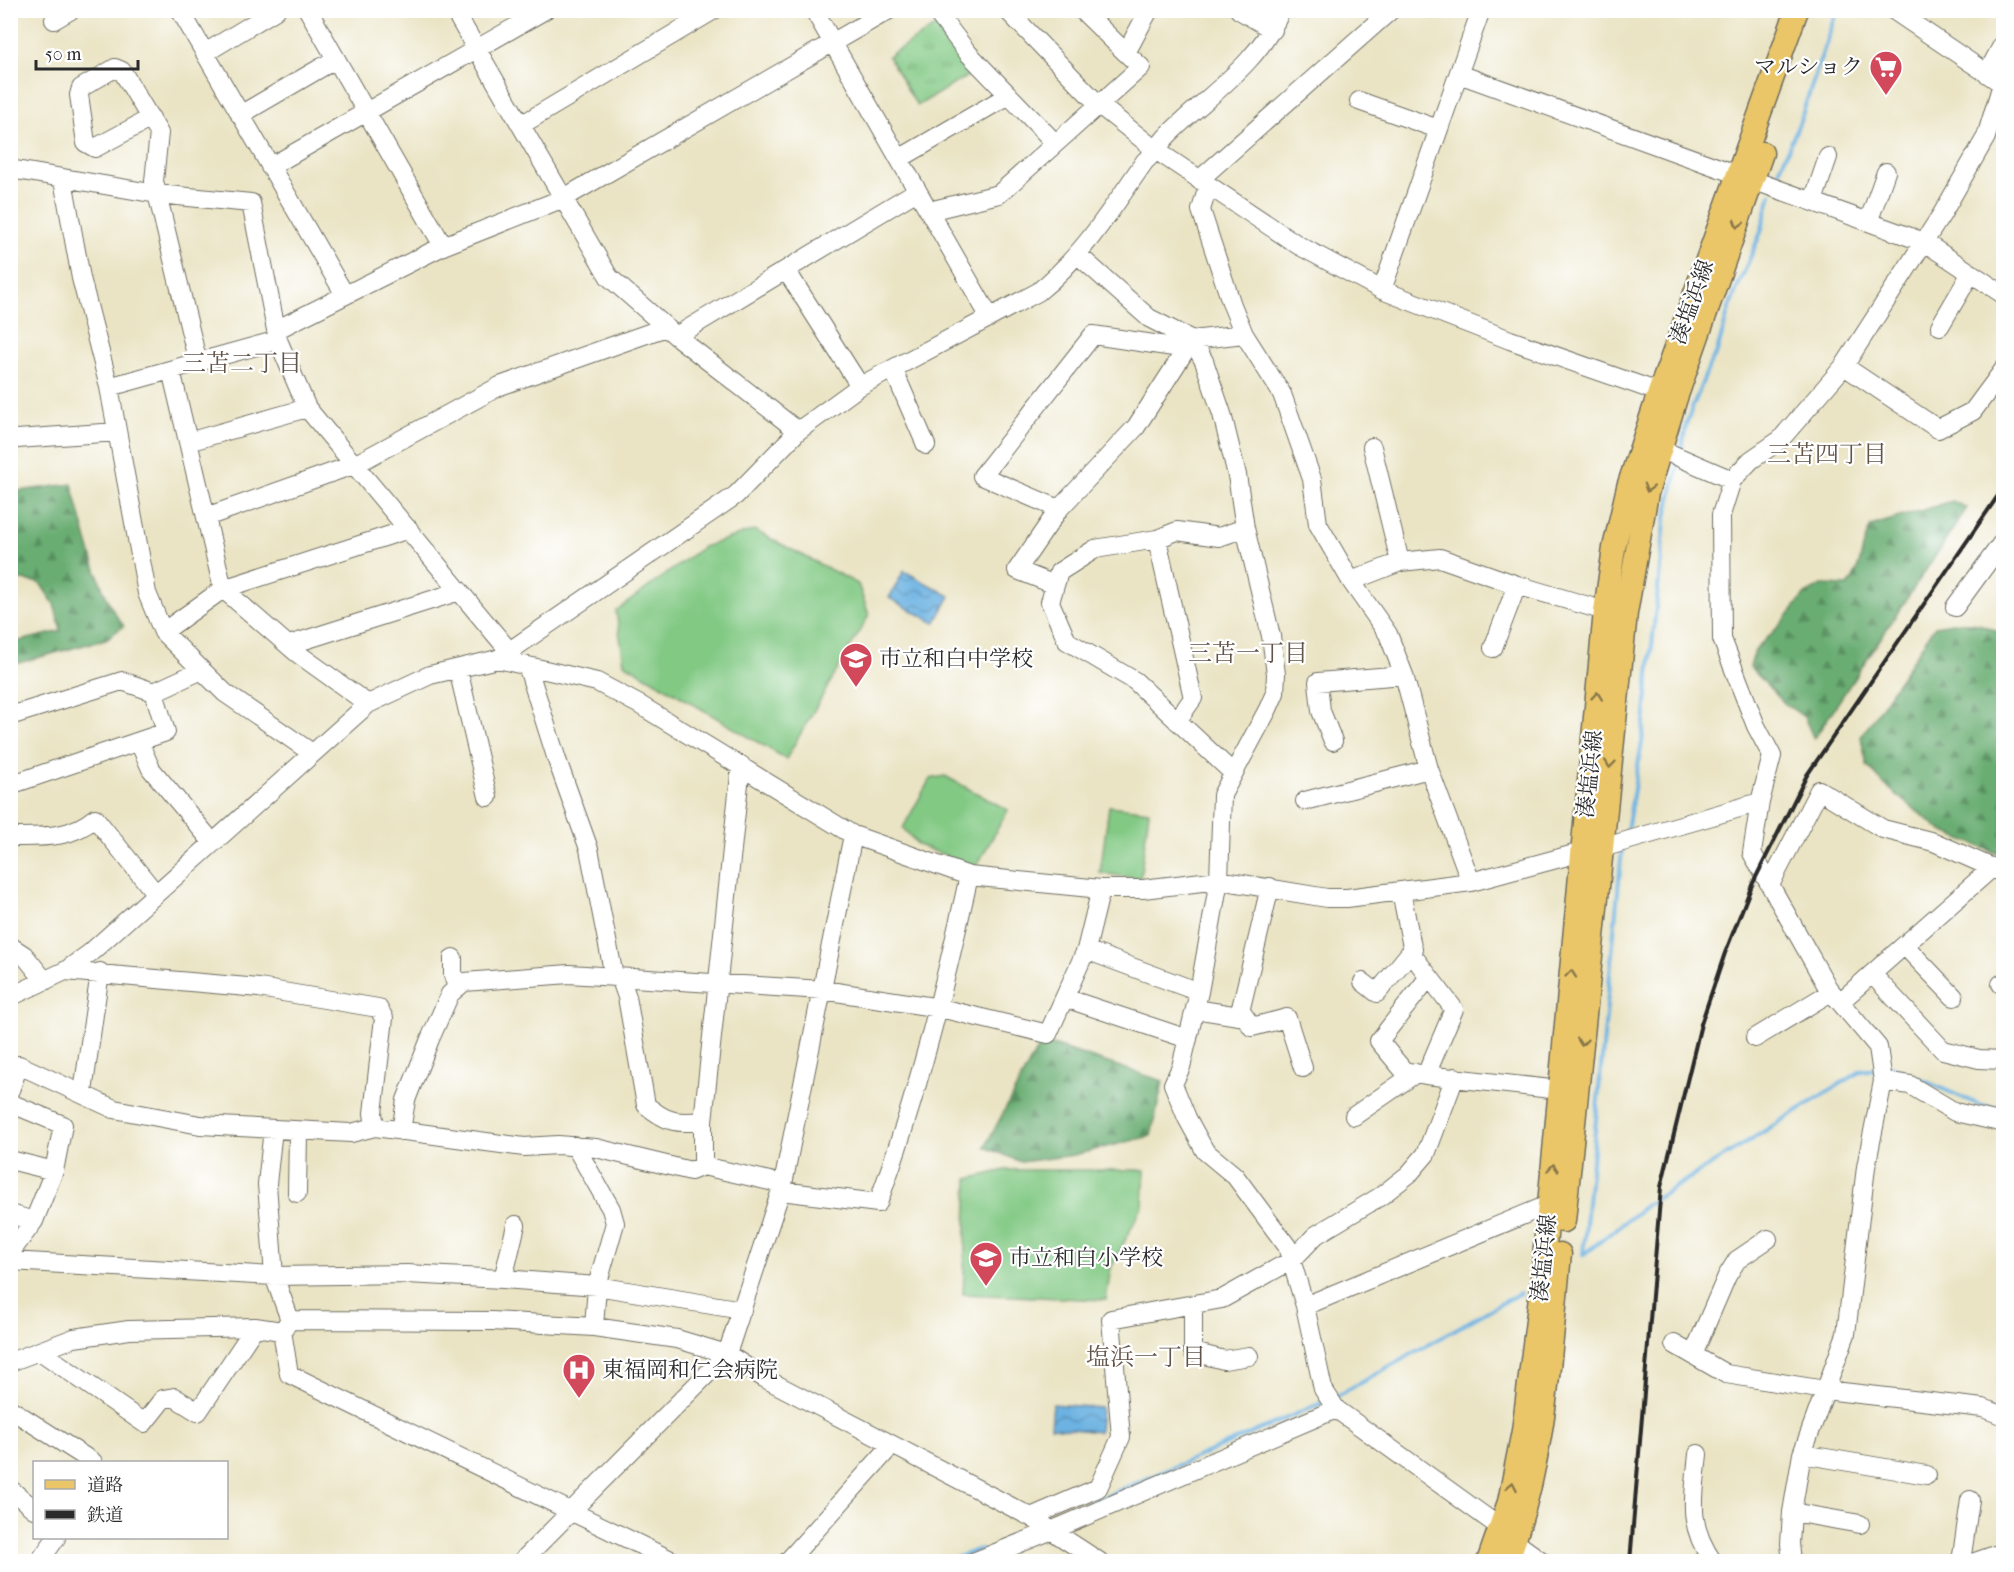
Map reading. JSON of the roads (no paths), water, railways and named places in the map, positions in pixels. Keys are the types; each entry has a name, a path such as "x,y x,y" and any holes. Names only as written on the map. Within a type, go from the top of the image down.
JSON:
{"main road":[{"name":"湊塩浜線","path":"1488,1562 1508,1544 1533,1474 1549,1384 1592,850 1605,611 1614,548 1628,487 1668,396 1745,177 1797,10"},
{"name":"湊塩浜線","path":"1745,177 1813,10"},
{"name":"湊塩浜線","path":"1508,1544 1550,1204 1560,1090 1592,850 1632,565 1647,493 1660,449 1668,396"}],"street":[{"path":"54,20 71,10"},
{"path":"180,10 345,295"},
{"path":"205,53 276,10"},
{"path":"308,10 443,246"},
{"path":"454,10 609,278 671,332 798,431"},
{"path":"270,167 545,10"},
{"path":"521,125 714,10"},
{"path":"814,10 989,316"},
{"path":"109,387 198,363 277,335 345,295 443,246 564,198 834,44 889,10"},
{"path":"935,10 968,52 1055,143"},
{"path":"1007,10 1098,104 1157,151 1298,246 1382,290 1668,396"},
{"path":"929,211 999,194 1141,68 1082,10"},
{"path":"1126,53 1149,10"},
{"path":"1239,10 1273,30"},
{"path":"10,997 65,970 90,953 368,704 430,675 504,656 736,495 798,431 860,386 1038,292 1078,255 1144,161 1157,151 1168,135 1239,70 1273,30 1281,10"},
{"path":"1391,10 1204,183 1201,210 1244,334 1282,394 1312,479 1318,524 1351,580 1388,634 1404,675 1429,769 1471,882"},
{"path":"1382,290 1481,10"},
{"path":"1893,10 2003,85"},
{"path":"2003,85 1991,66 2004,42"},
{"path":"240,115 336,59"},
{"path":"151,118 95,148 86,143 79,95 81,88 115,68 122,71 151,118 159,133 154,181 198,363"},
{"path":"1459,74 1869,220 1924,243 2004,295"},
{"path":"1792,1562 1790,1544 1792,1512 1802,1454 1846,1334 1866,1167 1883,1081 1878,1047 1836,997 1752,853 1760,802 1772,756 1756,726 1722,639 1721,515 1732,480 1751,460 1780,440 1844,366 1924,243 1986,137 2003,85"},
{"path":"899,159 1009,95"},
{"path":"1359,101 1438,129"},
{"path":"1813,201 1828,157"},
{"path":"10,169 63,180 157,194 251,203 277,335 307,408 460,591 504,656 528,668 579,676 597,682 741,765 853,835 969,876 1101,889 1189,886 1219,880 1327,898 1471,882 1760,802"},
{"path":"1869,220 1886,172"},
{"path":"63,180 81,278 109,387 147,593 163,632 225,693 312,753"},
{"path":"206,517 356,464 500,386 671,332 786,270 917,191"},
{"path":"1078,255 1149,318 1190,345 1204,361 1222,414 1237,475 1245,528 1271,636 1275,693 1222,795 1219,880 1197,1000 1181,1067 1173,1083 1186,1118 1205,1151 1235,1176 1287,1246 1305,1306 1323,1389 1336,1409 1508,1544 1543,1562"},
{"path":"786,270 860,386"},
{"path":"1940,326 1971,273"},
{"path":"1059,510 982,476 1093,334 1190,345 1244,334"},
{"path":"1055,585 1017,570 1059,510 1136,427 1190,345"},
{"path":"1844,366 1938,429 1973,411 2004,369"},
{"path":"893,369 926,445"},
{"path":"171,370 223,589 289,645 368,704"},
{"path":"188,442 307,408"},
{"path":"17,439 117,432"},
{"path":"1372,447 1400,562"},
{"path":"1660,449 1732,480"},
{"path":"1233,773 1135,681 1067,641 1050,602 1059,572 1095,549 1158,539 1177,531 1219,537 1245,528"},
{"path":"163,632 223,589 409,529"},
{"path":"1158,539 1193,698 1177,721"},
{"path":"1955,607 2004,540"},
{"path":"1351,580 1400,562 1440,558 1517,585 1605,611"},
{"path":"1493,648 1517,585"},
{"path":"289,645 460,591"},
{"path":"528,668 557,760 589,849 614,976 621,981 627,997 646,1105 664,1120 687,1123 703,1121"},
{"path":"458,669 488,797"},
{"path":"10,716 122,681 154,692 202,670"},
{"path":"1333,741 1321,711 1318,682 1404,675"},
{"path":"10,785 166,732 154,692"},
{"path":"139,742 152,769 213,843"},
{"path":"703,1166 703,1121 716,982 741,765"},
{"path":"1305,801 1429,769"},
{"path":"1755,1038 1836,997 1872,974 1998,870 1934,842 1883,829 1819,790 1770,885"},
{"path":"16,837 56,837 82,829 95,818 156,894"},
{"path":"521,1562 727,1354 782,1188 853,835"},
{"path":"10,1090 19,1065 83,1092 114,1109 200,1125 351,1133 375,1127 524,1147 596,1148 691,1171 703,1166 782,1188 878,1203 906,1127 940,1008 969,876"},
{"path":"1086,950 1197,1000 1239,1016 1270,887"},
{"path":"401,1131 406,1100 422,1057 450,994 464,982 568,974 823,990 940,1008 1048,1034 1086,950 1101,889"},
{"path":"1354,1116 1421,1074 1455,1009 1414,957 1401,891"},
{"path":"10,946 24,955 45,981"},
{"path":"1905,946 1954,997"},
{"path":"1363,982 1377,993 1413,949"},
{"path":"453,958 453,975 457,988"},
{"path":"65,970 259,988 378,1008 384,1018 373,1113 375,1127"},
{"path":"83,1092 100,972"},
{"path":"1872,974 1943,1050 1979,1059 2003,1060"},
{"path":"1430,977 1379,1041 1404,1071 1560,1090"},
{"path":"1065,998 1188,1039"},
{"path":"1240,1010 1252,1027 1287,1018 1303,1068"},
{"path":"1031,1517 1098,1488 1121,1437 1111,1319 1222,1299 1292,1260 1316,1235 1381,1196 1409,1174 1426,1154 1455,1077"},
{"path":"1883,1081 1910,1085 1955,1112 2004,1123"},
{"path":"10,1103 63,1125 54,1170 34,1221 13,1260 274,1276 407,1274 503,1279 597,1286 742,1310"},
{"path":"273,1129 267,1184 274,1276 286,1326 289,1374 572,1510 666,1560"},
{"path":"297,1193 298,1131"},
{"path":"575,1146 611,1209 615,1223 597,1286 594,1327"},
{"path":"10,1160 54,1170"},
{"path":"1305,1306 1550,1204"},
{"path":"10,1214 34,1221"},
{"path":"503,1279 516,1225"},
{"path":"1693,1355 1726,1276 1737,1260 1768,1239"},
{"path":"1193,1304 1193,1353 1224,1360 1249,1356"},
{"path":"10,1362 74,1338 129,1330 492,1321 594,1327 677,1339 727,1354 764,1378 1031,1517 1100,1562"},
{"path":"40,1351 144,1423 163,1399 174,1397 198,1412 255,1327"},
{"path":"1674,1344 1726,1374 1825,1390 1983,1408 2004,1416"},
{"path":"10,1409 91,1461"},
{"path":"973,1562 1336,1409"},
{"path":"787,1562 892,1445"},
{"path":"1698,1454 1692,1517 1703,1546 1713,1562"},
{"path":"1802,1454 1927,1475"},
{"path":"10,1489 33,1508"},
{"path":"1961,1562 1970,1500"},
{"path":"1792,1512 1860,1524"},
{"path":"39,1562 55,1539"},
{"path":"1975,1562 2004,1552"}],"water":[{"path":"904,571 950,596 935,623 889,598"},
{"path":"1053,1404 1101,1408 1099,1432 1051,1427"}],"waterway":[{"path":"1775,181 1800,121 1837,10"},
{"path":"1681,452 1687,421 1711,361 1717,352 1730,305 1761,232 1771,194"},
{"path":"1626,836 1642,742 1665,521 1679,462"},
{"path":"1583,1255 1622,849"},
{"path":"1885,1067 1890,1066 1982,1106 2004,1110"},
{"path":"1584,1254 1648,1204 1861,1071 1875,1069"},
{"path":"1335,1397 1520,1293"},
{"path":"1049,1521 1326,1401"},
{"path":"1010,1538 1034,1527"},
{"path":"944,1562 981,1549"}],"railway":[{"path":"1630,1562 1661,1187 1701,1024 1725,953 1752,885 1807,775 2004,487"}],"place":[{"name":"マルショク","path":"1886,96"},
{"name":"市立和白中学校","path":"856,688"},
{"name":"市立和白小学校","path":"986,1287"},
{"name":"東福岡和仁会病院","path":"579,1399"}],"district":[{"name":"三苫二丁目","path":"242,363"},
{"name":"三苫四丁目","path":"1827,454"},
{"name":"三苫一丁目","path":"1248,653"},
{"name":"塩浜一丁目","path":"1146,1357"}]}
